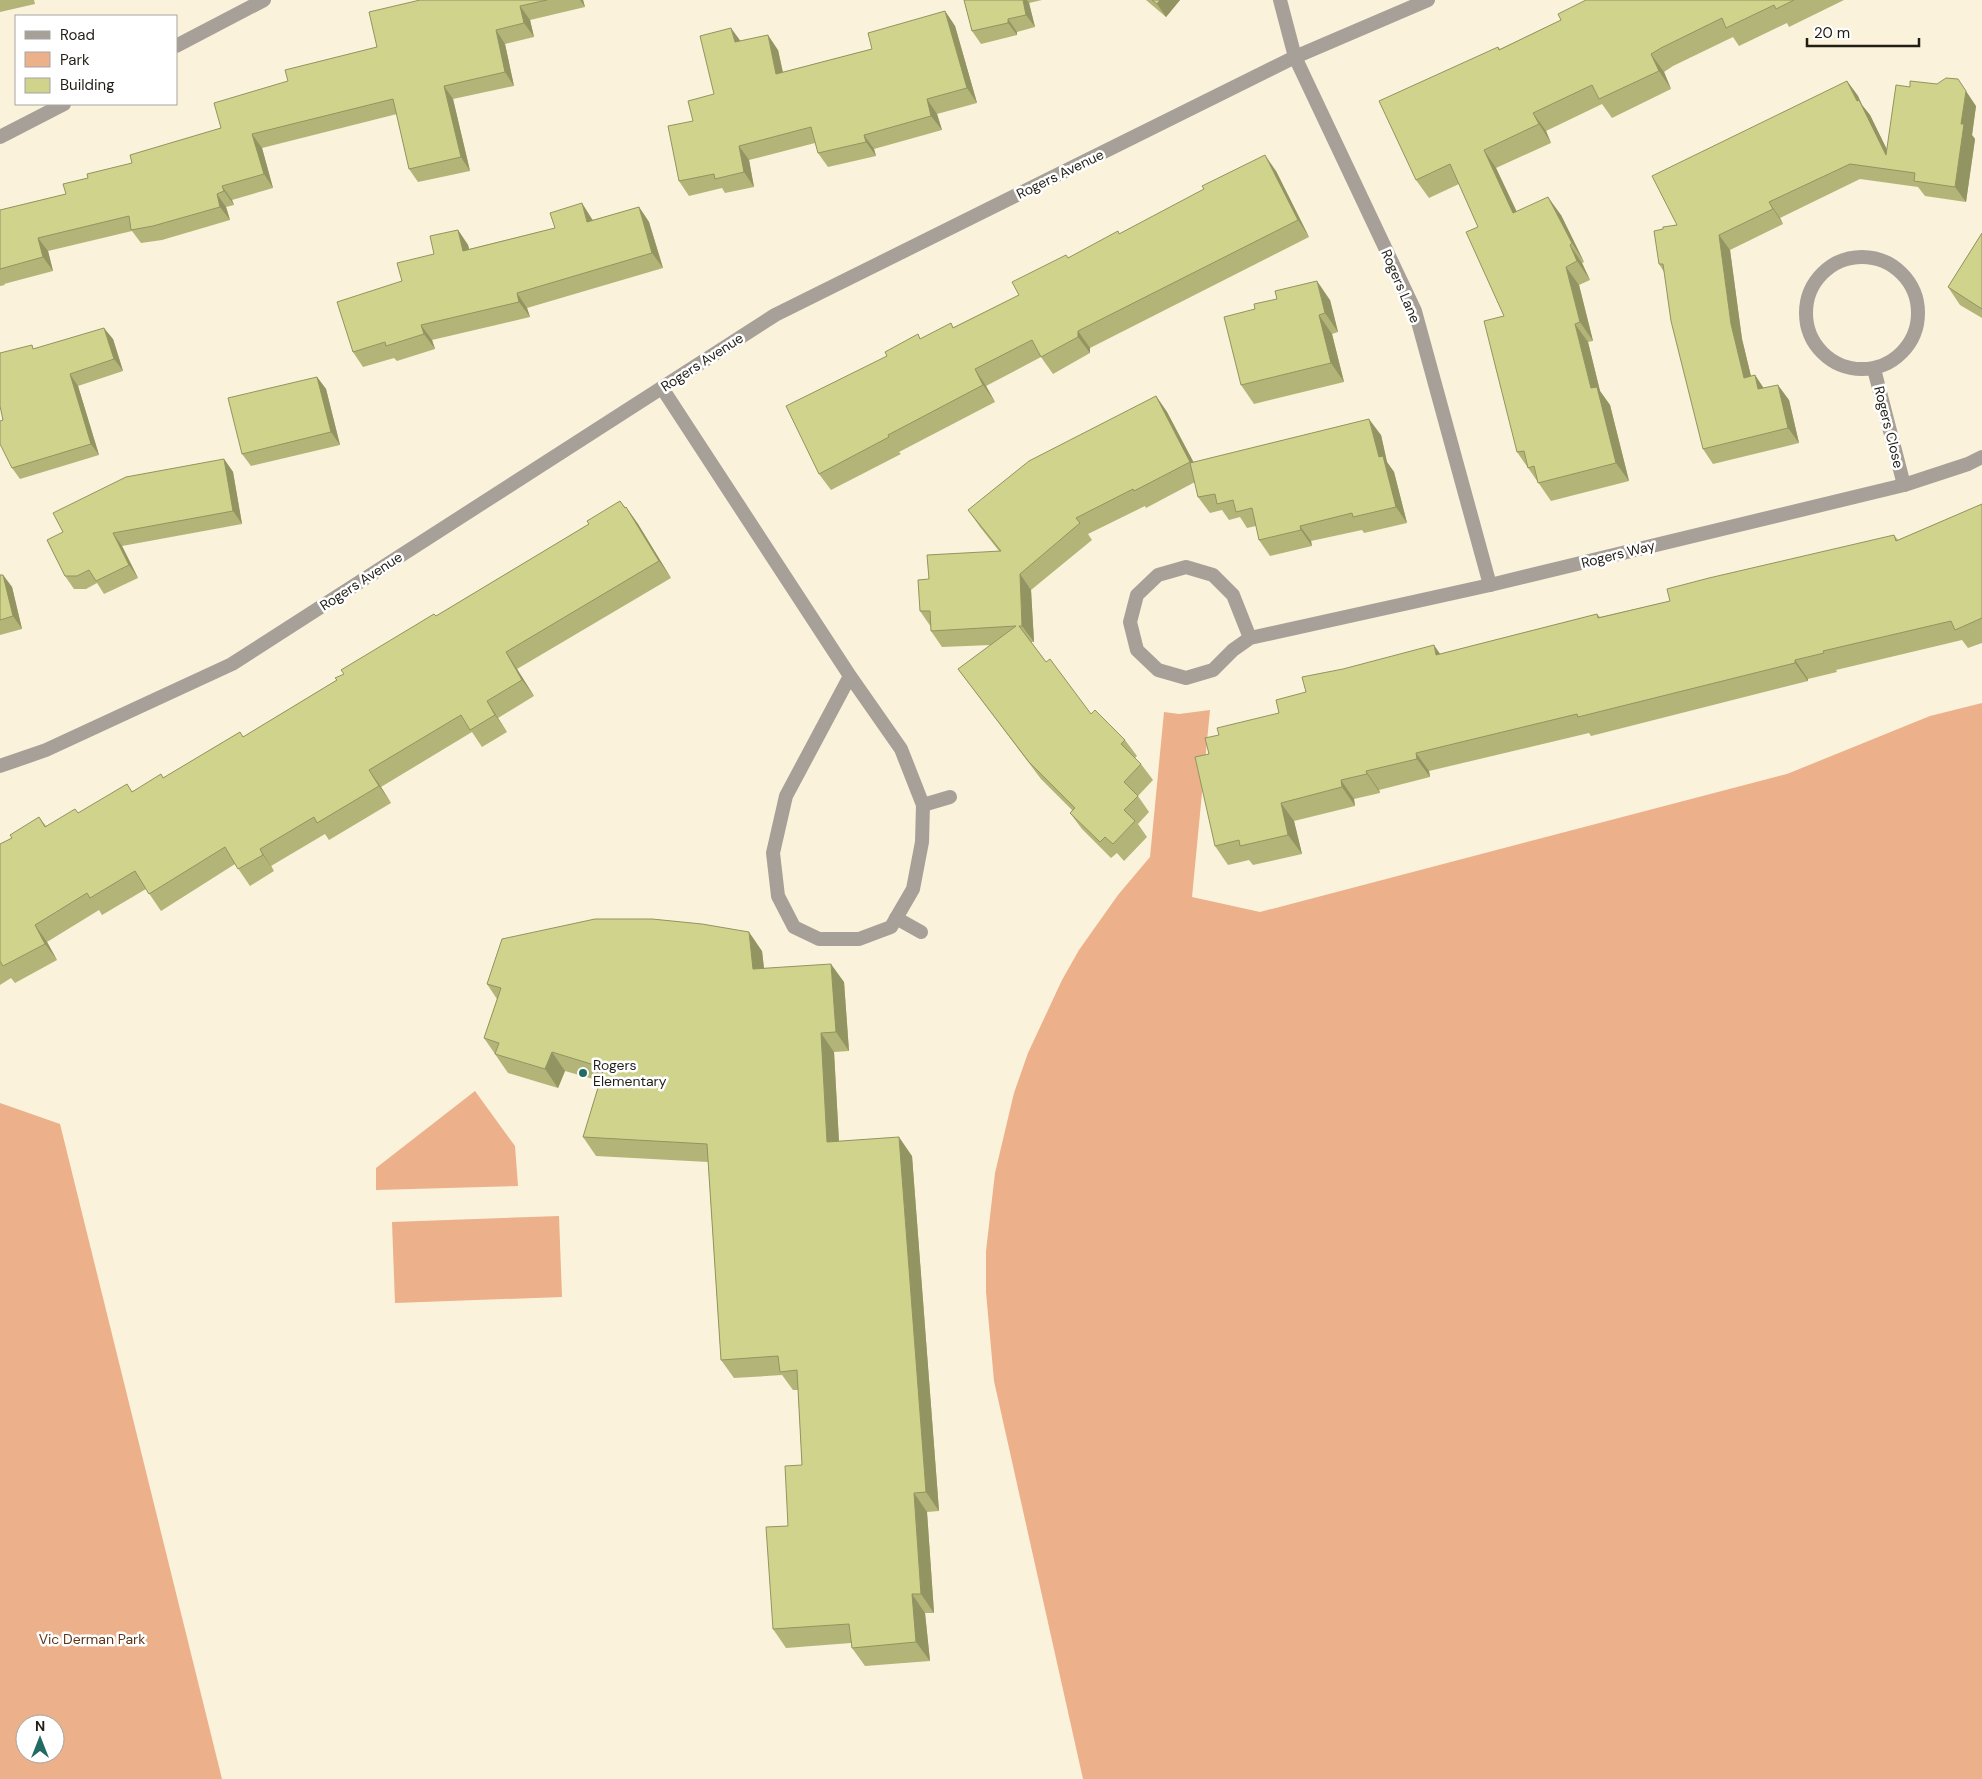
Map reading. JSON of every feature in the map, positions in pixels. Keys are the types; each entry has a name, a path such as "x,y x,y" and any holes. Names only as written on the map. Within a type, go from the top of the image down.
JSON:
{"street":[{"path":"178,45 264,0"},
{"name":"Rogers Lane","path":"1280,0 1295,57 1415,311 1490,585"},
{"name":"Rogers Avenue","path":"0,766 46,750 232,664 775,315 1295,57 1428,0"},
{"path":"0,137 62,105"},
{"name":"Rogers Close","path":"1850,257 1872,257 1893,265 1909,281 1918,301 1918,323 1910,344 1895,359 1874,369 1852,369 1831,361 1815,345 1806,325 1806,303 1814,282 1830,266 1850,257"},
{"name":"Rogers Close","path":"1874,369 1904,485"},
{"path":"662,388 850,676 901,749 923,805 922,842 912,890 891,927 859,939 819,939 794,927 778,896 773,853 786,796 850,676"},
{"name":"Rogers Way","path":"1250,638 1233,595 1213,575 1186,567 1158,575 1144,588 1138,595 1130,622 1138,650 1158,670 1186,678 1213,670 1233,650 1250,638 1490,585 1904,485 1968,464 1982,456"},
{"path":"923,805 950,797"},
{"path":"896,918 921,932"}],"green space":[{"path":"1982,703 1982,1779 1083,1779 994,1381 986,1292 986,1251 995,1173 1014,1093 1028,1053 1062,980 1079,950 1118,895 1150,857 1164,712 1179,714 1210,710 1192,897 1260,912 1787,774 1930,716"},
{"path":"475,1091 515,1146 518,1186 376,1190 376,1168"},
{"name":"Vic Derman Park","path":"0,1103 60,1124 222,1779 0,1779"},
{"path":"559,1216 562,1297 395,1303 392,1222"}],"building":[{"path":"420,0 547,0 520,6 524,23 496,30 505,72 444,86 461,157 409,169 393,99 252,134 264,174 222,186 224,191 217,194 220,207 153,226 131,230 129,216 38,238 43,257 0,269 0,210 66,194 63,184 88,178 87,174 132,163 130,155 221,128 214,103 288,81 285,70 377,47 369,12"},
{"path":"964,0 1023,0 1026,15 1008,19 1008,23 972,31"},
{"path":"1152,0 1160,0 1157,4"},
{"path":"1586,0 1794,0 1776,9 1774,5 1726,28 1722,18 1651,54 1659,71 1599,99 1592,85 1533,113 1539,124 1484,150 1513,213 1548,197 1572,243 1570,245 1577,261 1566,267 1580,322 1575,324 1591,388 1597,387 1616,463 1538,483 1534,466 1528,468 1524,451 1517,452 1484,321 1504,316 1466,232 1478,227 1450,164 1416,180 1379,101 1498,47 1499,50 1561,20 1558,14"},
{"path":"945,11 967,88 927,99 931,116 864,135 866,142 818,153 811,127 739,146 744,172 715,179 714,174 679,181 668,126 693,121 688,101 714,94 700,36 731,28 735,42 768,35 776,74 872,49 868,33"},
{"path":"1946,78 1958,79 1966,91 1961,124 1964,124 1955,187 1914,181 1915,173 1850,164 1769,202 1773,209 1719,235 1731,324 1744,378 1755,375 1758,389 1778,385 1788,428 1703,449 1671,321 1663,264 1659,264 1654,231 1663,229 1663,227 1677,225 1652,176 1847,81 1857,101 1859,100 1886,155 1896,85 1910,87 1910,81 1937,84"},
{"path":"1265,155 1298,220 1078,331 1078,337 1041,357 1032,340 975,369 983,385 819,474 786,406 887,356 885,352 918,334 920,339 951,323 953,328 1019,295 1012,282 1066,255 1068,258 1118,231 1119,234 1204,189 1202,186"},
{"path":"582,203 587,222 639,207 652,253 517,293 519,302 421,325 424,334 386,346 385,342 353,352 337,302 402,281 397,263 434,254 430,236 458,230 463,251 555,228 550,213"},
{"path":"1982,233 1982,309 1948,287"},
{"path":"1317,281 1325,313 1319,315 1331,363 1241,385 1224,317 1255,309 1254,304 1277,299 1275,291"},
{"path":"104,328 114,359 70,374 91,444 12,468 0,444 0,421 3,420 0,406 0,353 32,345 33,349"},
{"path":"317,377 331,432 242,454 228,398"},
{"path":"1156,396 1190,462 1076,518 1080,523 1020,574 1022,626 1019,626 1046,662 1050,659 1091,714 1095,710 1125,740 1121,744 1141,764 1124,782 1138,796 1124,810 1135,821 1113,844 1105,837 1100,842 1070,813 1075,808 1029,762 958,669 1016,626 931,631 930,611 920,611 918,580 929,579 927,555 1001,551 968,510 1029,461"},
{"path":"1369,419 1379,457 1383,456 1396,507 1353,517 1352,513 1300,526 1301,530 1259,540 1252,508 1236,512 1233,500 1217,504 1215,494 1198,497 1190,463"},
{"path":"224,459 233,511 113,533 129,565 96,581 89,570 77,576 65,576 47,540 63,532 53,513 126,477"},
{"path":"620,501 626,507 659,561 506,652 522,680 487,701 495,715 470,730 461,715 369,770 379,786 317,823 314,817 260,849 263,855 238,869 225,847 149,894 135,871 90,898 87,893 35,925 45,944 3,966 0,961 0,844 12,838 10,835 39,817 45,827 75,809 78,813 127,784 132,792 161,774 163,778 240,732 243,737 337,680 335,678 344,674 341,670 434,614 436,616 589,524 587,521"},
{"path":"1982,504 1982,618 1955,630 1951,621 1823,651 1824,653 1795,660 1795,663 1578,717 1577,714 1416,753 1417,759 1366,771 1367,774 1341,780 1342,787 1281,803 1288,835 1240,846 1239,840 1215,846 1195,757 1209,754 1205,738 1219,735 1217,728 1279,713 1276,700 1306,692 1302,677 1343,669 1434,645 1436,655 1597,614 1598,618 1670,601 1667,589 1894,535 1896,541"},
{"path":"0,575 3,575 13,616 0,620"},
{"path":"595,919 652,919 702,924 749,932 753,969 831,964 836,1032 821,1033 827,1142 899,1137 926,1492 914,1493 921,1594 912,1594 916,1642 852,1648 849,1624 773,1629 766,1527 788,1526 785,1466 802,1465 797,1370 780,1372 778,1356 721,1360 707,1144 583,1137 604,1068 552,1052 545,1069 495,1054 499,1043 484,1038 501,988 487,984 502,939"}],"place":[{"name":"Rogers Elementary","path":"583,1073"}]}
